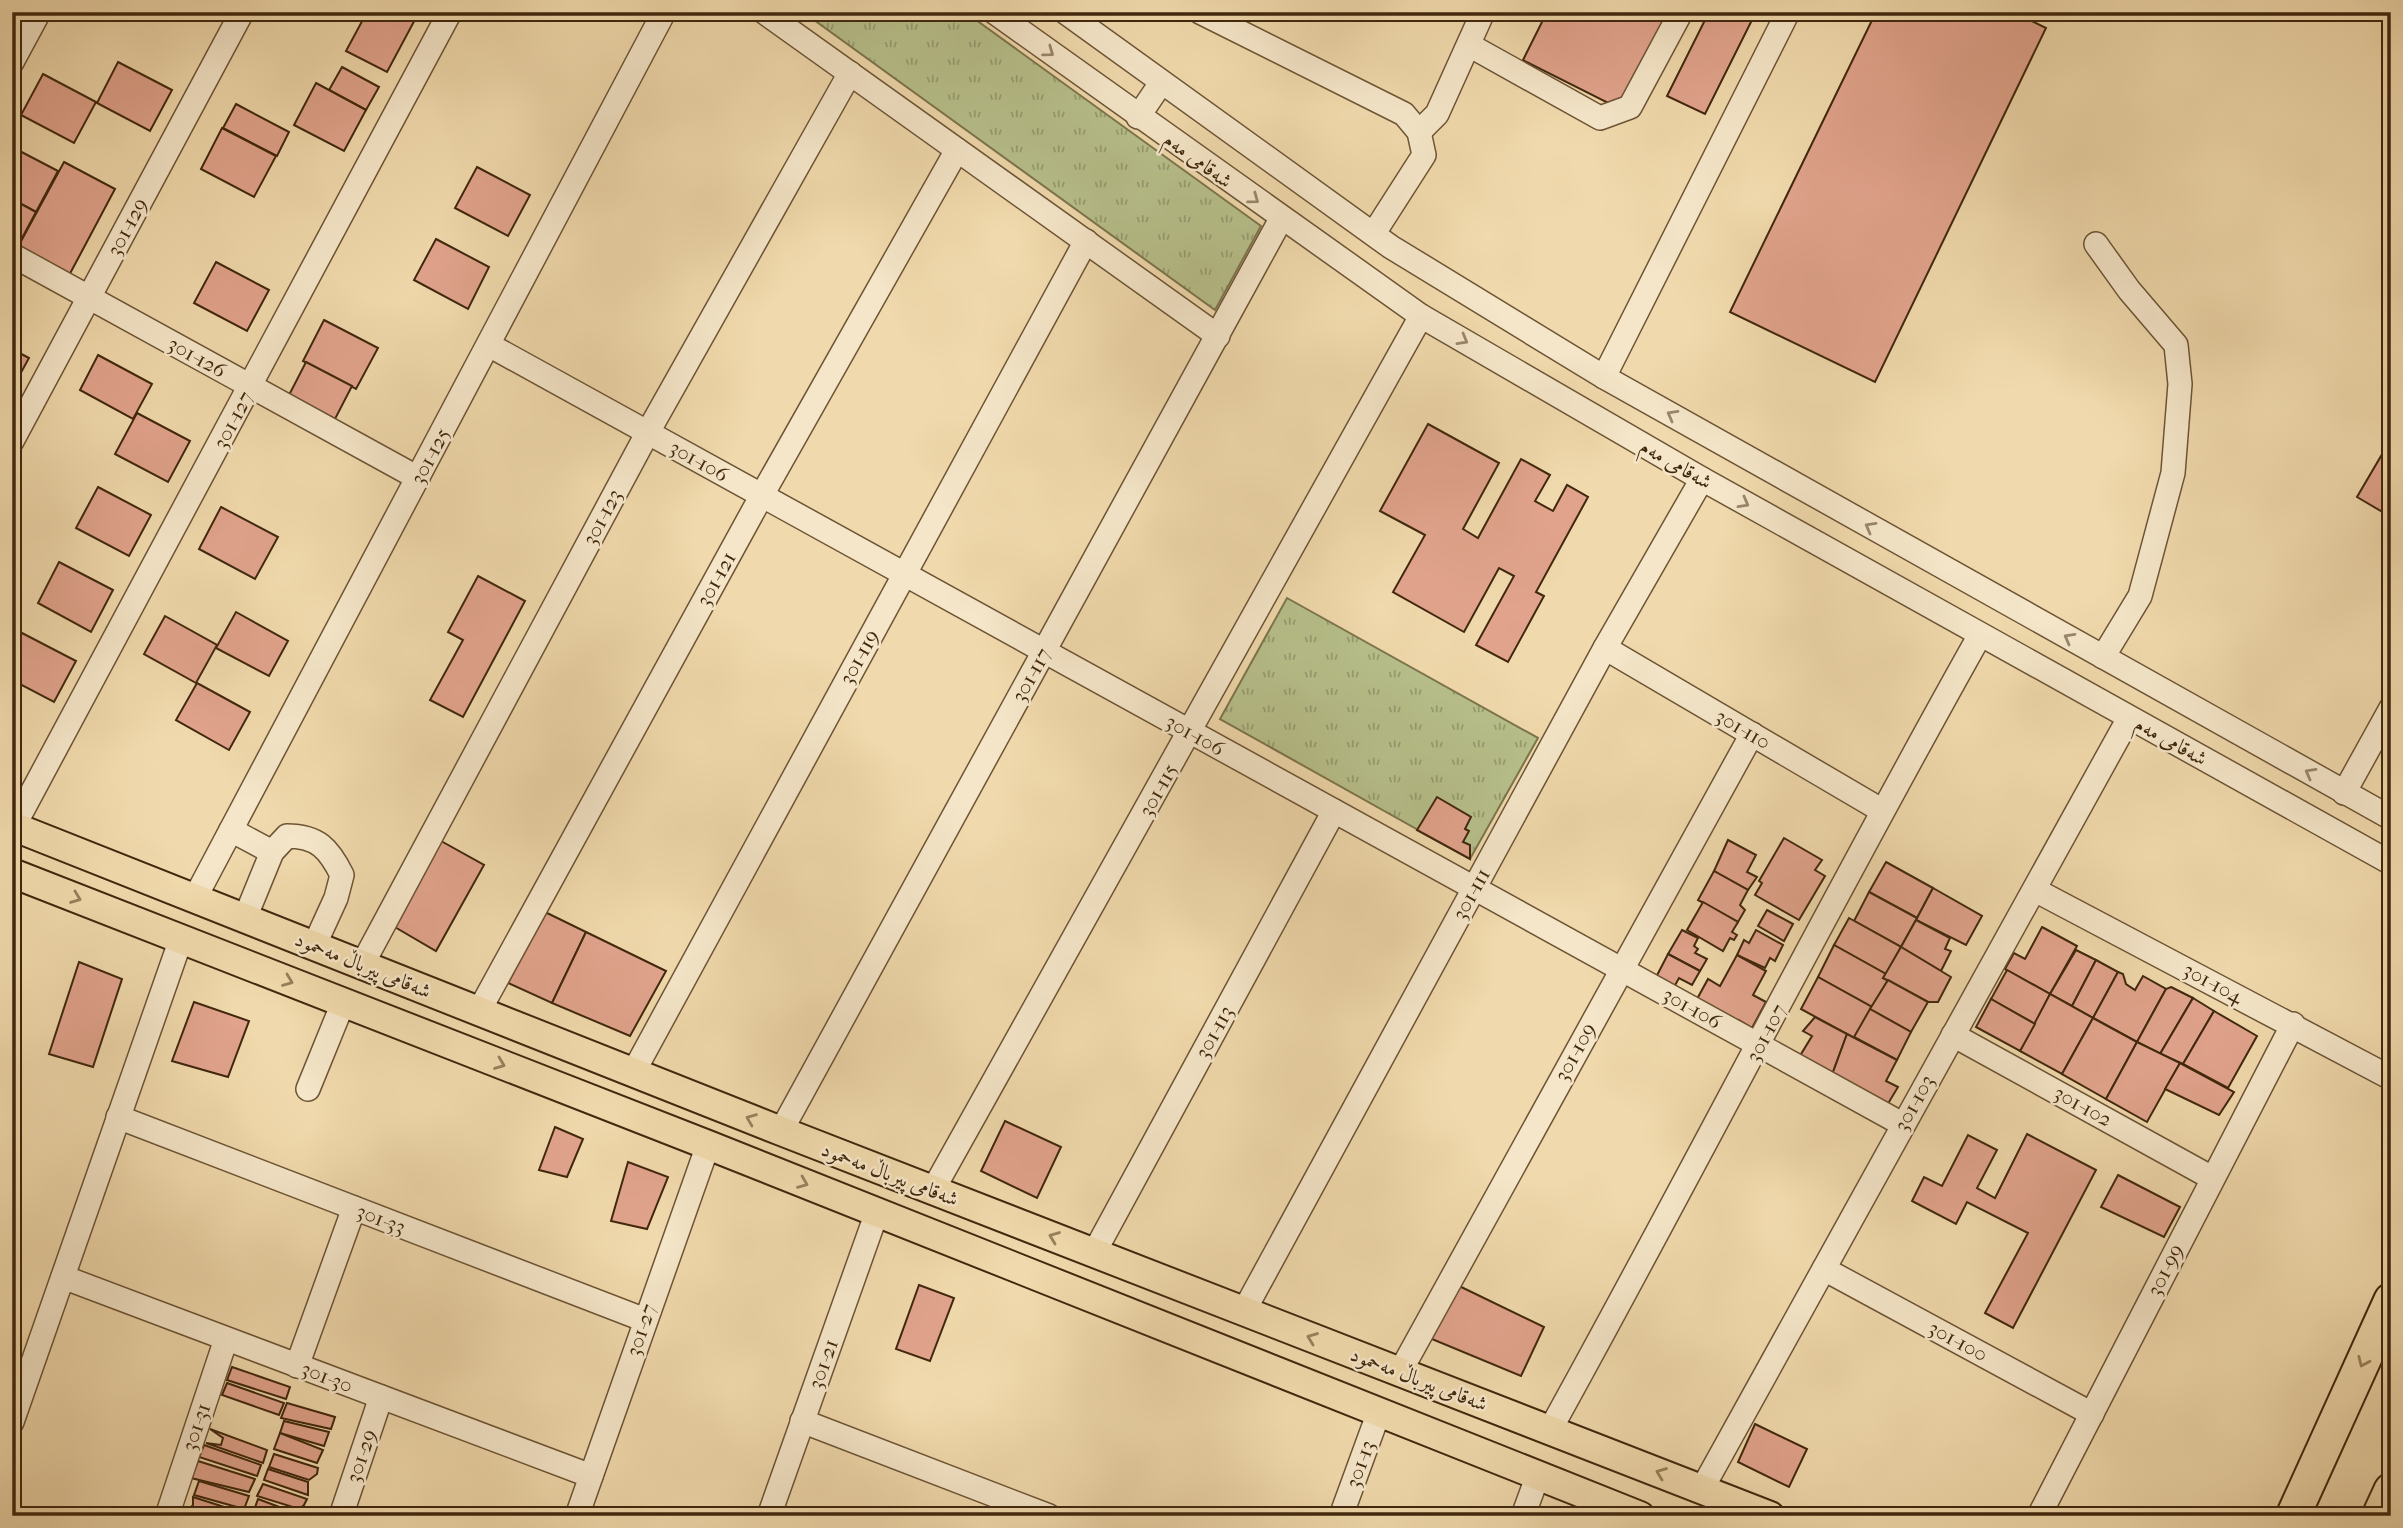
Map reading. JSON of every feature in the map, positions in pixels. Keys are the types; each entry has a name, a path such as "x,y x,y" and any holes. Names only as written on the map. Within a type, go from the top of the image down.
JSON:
{"highway":[{"path":"2294,1516 2391,1300"},
{"path":"2379,1516 2391,1490"}],"main road":[{"name":"شەقامی پیرباڵ مەحمود","path":"13,826 633,1073 1770,1516"},
{"name":"شەقامی پیرباڵ مەحمود","path":"12,873 708,1145 1640,1516"},
{"path":"407,1028 422,989"}],"street":[{"path":"15,52 39,12"},
{"name":"301-129","path":"12,441 242,12"},
{"name":"301-127","path":"13,826 450,12"},
{"name":"301-125","path":"195,898 664,12"},
{"path":"764,12 1218,336"},
{"name":"شەقامی مەم","path":"994,12 1281,219 1421,316 1702,479 2391,863"},
{"path":"1200,12 1404,114 1419,132 1424,155 1374,233"},
{"path":"1419,132 1437,114 1483,12"},
{"path":"1469,45 1600,118 1630,107 1681,12"},
{"path":"1604,377 1788,12"},
{"name":"شەقامی مەم","path":"1072,14 1161,83 1431,272 1604,377 2391,818"},
{"name":"301-123","path":"362,965 648,432 850,73"},
{"path":"1138,117 1161,83"},
{"name":"301-121","path":"479,1011 762,495 957,150"},
{"name":"301-117","path":"781,1131 1281,219"},
{"name":"301-119","path":"633,1073 1086,241"},
{"path":"2096,244 2129,290 2176,345 2180,384 2173,473 2140,596 2103,657"},
{"name":"301-126","path":"12,255 418,478"},
{"name":"301-115","path":"933,1190 1421,316"},
{"name":"301-106","path":"489,345 1902,1124"},
{"name":"301-111","path":"1244,1311 1605,648 1702,479"},
{"name":"301-107","path":"1550,1430 1759,1045 1881,810 1980,635"},
{"name":"301-110","path":"1605,648 1881,810"},
{"path":"2344,793 2391,708"},
{"name":"301-103","path":"1702,1489 2129,718"},
{"name":"301-109","path":"1400,1372 1752,734"},
{"name":"301-113","path":"1094,1253 1334,811"},
{"path":"231,830 272,852"},
{"path":"245,918 272,852 287,836 305,836 332,856 342,875 336,898 314,946"},
{"name":"301-104","path":"2035,890 2391,1078"},
{"path":"12,1422 181,939"},
{"path":"308,1089 343,1003"},
{"name":"301-99","path":"2039,1516 2293,1024"},
{"name":"301-102","path":"1953,1035 2213,1178"},
{"name":"301-33","path":"118,1117 645,1320"},
{"name":"301-27","path":"577,1516 708,1145"},
{"path":"297,1366 354,1208"},
{"name":"301-21","path":"769,1516 877,1212"},
{"name":"301-100","path":"1824,1269 2092,1414"},
{"name":"301-30","path":"62,1277 591,1476"},
{"name":"301-31","path":"167,1516 226,1339"},
{"name":"301-29","path":"341,1516 382,1397"},
{"name":"301-13","path":"1341,1516 1379,1412"},
{"path":"802,1421 1049,1516"},
{"path":"1523,1516 1538,1475"}],"green space":[{"path":"803,12 965,12 1261,226 1215,310"},
{"path":"1287,598 1538,738 1470,859 1220,719"}],"building":[{"path":"367,12 418,14 387,72 346,51"},
{"path":"1547,12 1671,12 1622,110 1523,60"},
{"path":"1709,12 1756,12 1705,114 1667,96"},
{"path":"1876,12 2013,12 2046,28 1875,382 1730,312"},
{"path":"118,62 172,90 150,131 97,103"},
{"path":"342,67 379,87 366,110 329,90"},
{"path":"43,74 96,102 74,143 21,115"},
{"path":"316,83 366,110 344,151 294,125"},
{"path":"236,104 289,132 277,156 223,128"},
{"path":"222,128 276,156 254,197 201,169"},
{"path":"12,147 58,171 36,212 12,199"},
{"path":"64,162 115,189 65,283 13,256"},
{"path":"477,167 530,195 508,236 455,208"},
{"path":"12,199 36,212 14,253 12,252"},
{"path":"436,239 489,267 468,309 414,280"},
{"path":"216,262 269,290 247,331 194,303"},
{"path":"324,320 378,348 356,389 303,361"},
{"path":"12,349 29,358 12,389"},
{"path":"98,355 152,384 133,419 80,390"},
{"path":"306,362 352,386 335,419 289,395"},
{"path":"137,413 190,441 168,482 115,454"},
{"path":"1428,424 1499,463 1463,529 1478,538 1521,459 1550,475 1535,501 1553,511 1567,485 1588,497 1536,592 1544,596 1508,662 1476,645 1514,576 1499,568 1464,632 1393,592 1425,535 1380,511"},
{"path":"2391,439 2391,517 2357,497"},
{"path":"98,487 151,515 129,556 76,528"},
{"path":"221,507 278,537 255,579 199,549"},
{"path":"59,562 113,590 91,632 38,603"},
{"path":"478,576 525,601 463,717 430,700 463,640 448,632"},
{"path":"236,612 288,641 269,676 216,648"},
{"path":"165,616 217,645 196,683 144,654"},
{"path":"12,629 21,634 12,652"},
{"path":"22,633 76,661 54,702 12,680 12,652"},
{"path":"197,683 250,712 229,750 176,720"},
{"path":"1437,797 1471,817 1465,829 1469,831 1463,842 1470,845 1470,859 1417,830"},
{"path":"1784,838 1822,860 1815,870 1825,876 1799,920 1755,895 1762,883 1759,881"},
{"path":"1728,840 1756,855 1747,872 1757,877 1748,890 1714,871"},
{"path":"441,841 484,865 436,951 393,926"},
{"path":"1886,862 1933,888 1917,918 1869,892"},
{"path":"1714,871 1748,890 1740,905 1745,910 1738,922 1698,900"},
{"path":"1933,888 1982,916 1966,945 1916,920"},
{"path":"1869,892 1917,918 1901,947 1854,921"},
{"path":"1703,902 1738,922 1732,932 1737,935 1734,940 1730,938 1723,951 1687,930"},
{"path":"1767,910 1793,924 1784,941 1758,926"},
{"path":"545,912 586,932 552,1003 508,983"},
{"path":"1849,918 1901,947 1886,974 1834,945"},
{"path":"1916,920 1950,938 1945,949 1951,951 1941,971 1901,947"},
{"path":"2042,927 2077,946 2050,994 2005,969 2014,953 2025,959"},
{"path":"1682,930 1698,938 1694,946 1698,949 1695,953 1707,959 1700,971 1668,954"},
{"path":"1756,930 1783,945 1775,961 1770,958 1765,968 1737,955 1744,940 1749,943"},
{"path":"586,932 666,971 630,1036 552,1003"},
{"path":"1834,945 1886,974 1883,978 1888,980 1872,1007 1818,977"},
{"path":"1901,947 1951,977 1938,1002 1928,1002 1883,978"},
{"path":"2076,950 2096,960 2072,1006 2050,994"},
{"path":"1668,954 1700,971 1692,985 1679,978 1672,991 1654,981"},
{"path":"1737,955 1766,971 1753,995 1766,1002 1752,1028 1739,1020 1734,1028 1697,999 1708,979 1720,986"},
{"path":"2096,960 2118,972 2093,1018 2072,1006"},
{"path":"79,962 122,979 93,1067 49,1054"},
{"path":"2007,970 2050,994 2035,1024 1991,999"},
{"path":"2118,972 2123,974 2126,984 2135,990 2143,976 2166,989 2137,1042 2093,1018"},
{"path":"1818,977 1872,1007 1854,1038 1801,1009"},
{"path":"1888,980 1928,1002 1911,1032 1870,1009"},
{"path":"2171,987 2193,998 2160,1054 2137,1042 2166,989"},
{"path":"2050,994 2093,1018 2062,1074 2020,1051"},
{"path":"2193,998 2214,1011 2183,1064 2160,1054"},
{"path":"1991,999 2035,1024 2020,1051 1976,1027"},
{"path":"194,1002 249,1021 228,1077 172,1061"},
{"path":"1870,1009 1911,1032 1897,1060 1854,1037"},
{"path":"2214,1011 2257,1036 2228,1088 2183,1064"},
{"path":"1815,1017 1847,1034 1829,1083 1795,1064 1812,1036 1803,1031"},
{"path":"2093,1018 2137,1042 2106,1099 2062,1074"},
{"path":"1847,1034 1897,1060 1886,1081 1898,1087 1883,1112 1829,1083"},
{"path":"2137,1042 2180,1063 2147,1122 2106,1099"},
{"path":"2180,1063 2234,1092 2219,1115 2165,1089"},
{"path":"1005,1121 1061,1147 1037,1198 981,1171"},
{"path":"555,1127 583,1139 567,1177 539,1170"},
{"path":"2027,1134 2096,1170 2013,1328 1985,1313 2028,1233 1967,1202 1956,1224 1912,1201 1924,1177 1942,1186 1968,1135 1997,1150 1977,1188 1995,1198"},
{"path":"628,1162 668,1177 647,1229 611,1221"},
{"path":"2118,1175 2180,1207 2164,1237 2101,1207"},
{"path":"1455,1284 1544,1327 1521,1376 1427,1337"},
{"path":"919,1285 954,1298 930,1361 896,1349"},
{"path":"232,1367 290,1387 286,1399 227,1380"},
{"path":"227,1383 284,1403 279,1415 222,1395"},
{"path":"287,1403 335,1417 331,1429 281,1418"},
{"path":"284,1421 329,1432 324,1446 280,1433"},
{"path":"1755,1424 1807,1449 1789,1487 1738,1462"},
{"path":"210,1429 267,1450 263,1463 206,1443 221,1445 223,1438"},
{"path":"280,1433 323,1450 317,1463 274,1449"},
{"path":"204,1445 261,1465 257,1476 199,1457"},
{"path":"274,1454 318,1468 317,1474 309,1480 269,1467"},
{"path":"198,1461 255,1479 249,1492 191,1478"},
{"path":"268,1469 308,1482 308,1495 264,1480"},
{"path":"199,1481 249,1496 244,1509 194,1495"},
{"path":"263,1484 307,1499 299,1509 257,1496"},
{"path":"193,1497 243,1513 199,1516 187,1512 193,1505"},
{"path":"258,1499 298,1514 298,1516 253,1513"}]}
